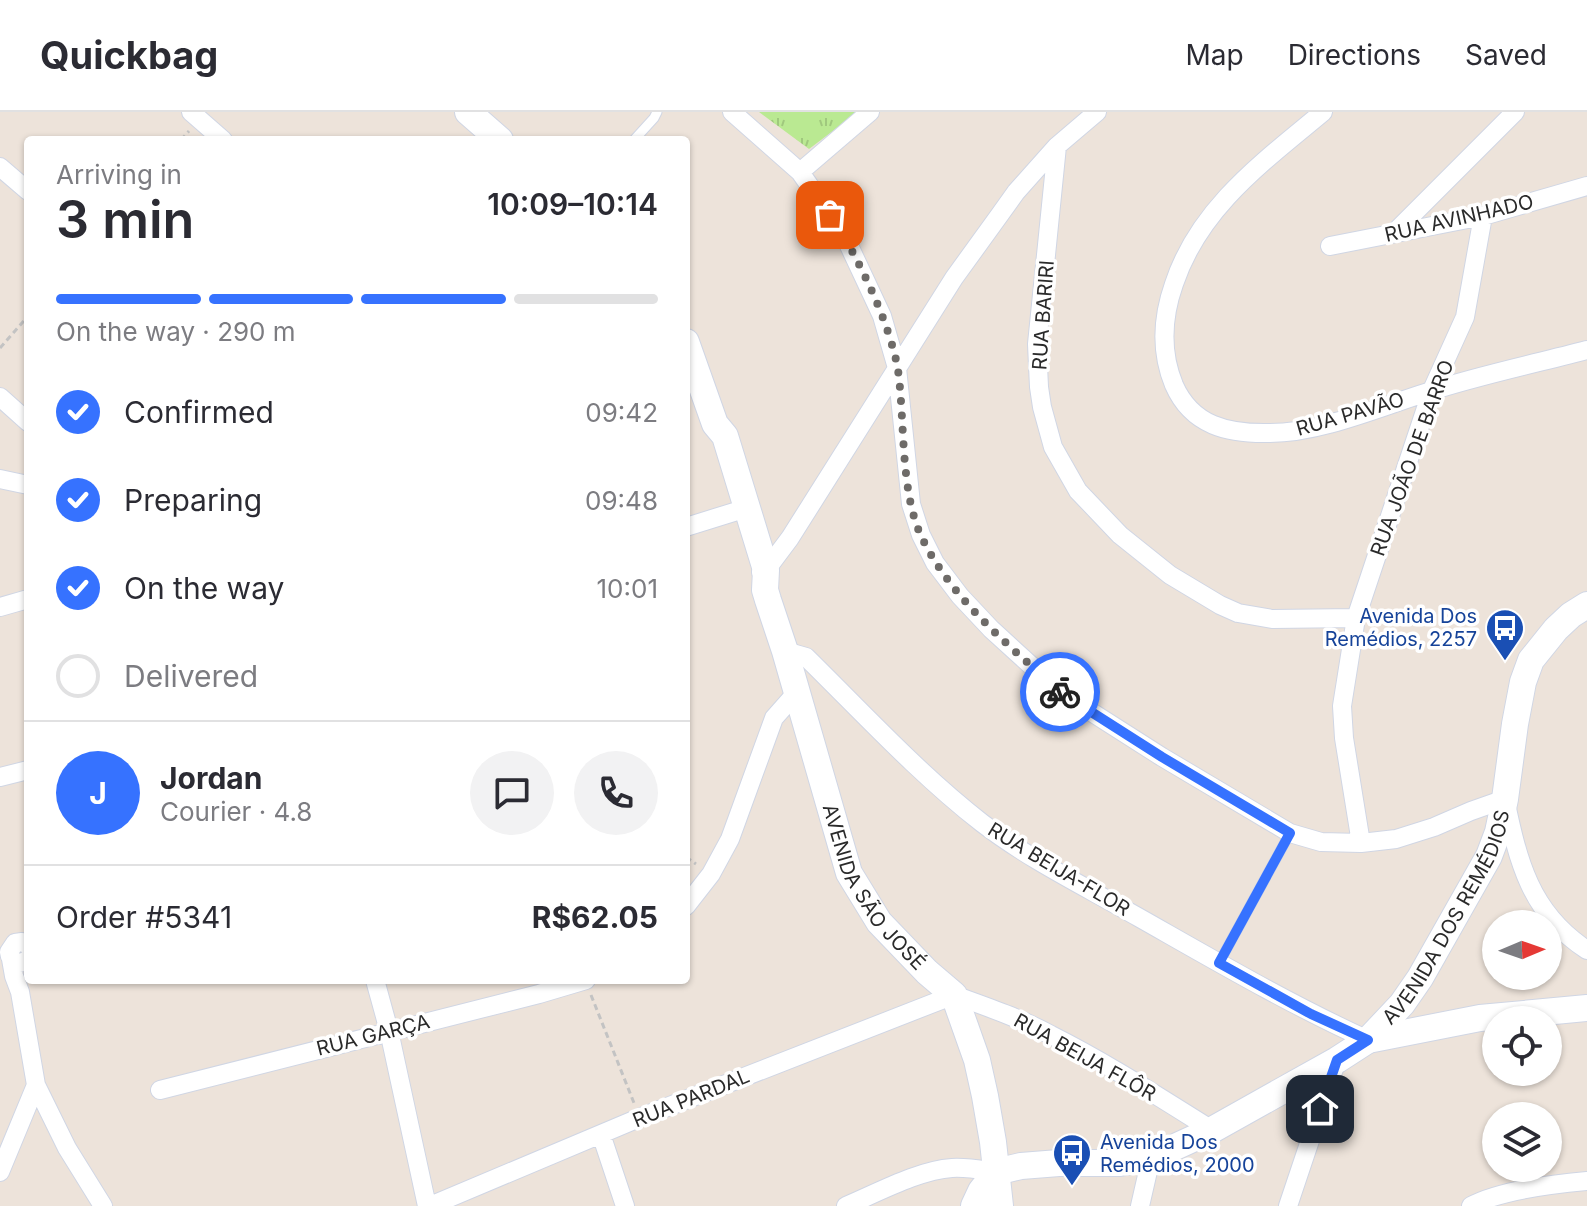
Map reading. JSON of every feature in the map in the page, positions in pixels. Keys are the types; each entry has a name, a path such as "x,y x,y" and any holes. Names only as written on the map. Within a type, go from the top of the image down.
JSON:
{"street":[{"path":"191,112 218,136"},
{"path":"468,112 495,136"},
{"path":"732,112 800,172 845,237 882,316 897,368 911,504 921,535 935,563 991,629 1060,692 1290,833 1321,842 1361,843 1396,839 1505,799 1516,849 1528,882 1541,905 1560,928 1587,950"},
{"path":"800,172 870,112"},
{"path":"758,567 790,538 954,278 1016,192 1057,146 1097,112"},
{"name":"RUA PAVÃO","path":"1323,112 1236,185 1214,209 1180,264 1166,305 1164,348 1175,387 1184,404 1197,417 1227,430 1297,431 1432,390 1587,350"},
{"path":"1394,233 1515,112"},
{"name":"RUA BARIRI","path":"1057,146 1037,344 1039,387 1053,447 1078,491 1120,535 1170,575 1220,605 1238,613 1272,619 1356,618"},
{"path":"0,167 24,188"},
{"name":"RUA AVINHADO","path":"1330,246 1483,216 1587,186"},
{"name":"RUA JOÃO DE BARRO","path":"1361,843 1344,738 1342,706 1356,618 1432,390 1465,317 1483,216"},
{"name":"AVENIDA SÃO JOSÉ","path":"690,354 715,424 711,441 740,511 785,651 849,873 879,922 954,995 977,1060 993,1142 1000,1206"},
{"path":"0,397 24,418"},
{"path":"0,479 24,484"},
{"path":"690,526 740,511"},
{"path":"0,607 24,600"},
{"name":"AVENIDA DOS REMÉDIOS","path":"996,1172 1021,1166 1120,1163 1151,1158 1212,1130 1368,1040 1411,991 1489,856 1498,832 1523,682 1531,660 1556,629 1587,605"},
{"name":"RUA BEIJA-FLOR","path":"785,651 806,657 928,776 983,823 1034,858 1311,1014 1368,1040"},
{"path":"690,901 711,874 730,839 774,718 797,692"},
{"path":"0,777 24,771"},
{"path":"19,951 14,976 20,992 36,1085 67,1148 103,1206"},
{"path":"376,984 428,1206"},
{"name":"RUA GARÇA","path":"160,1090 572,984"},
{"path":"1411,991 1422,1019 1434,1028"},
{"name":"RUA PARDAL","path":"428,1206 639,1118 954,995"},
{"name":"RUA BEIJA FLÔR","path":"954,995 1001,1011 1051,1034 1212,1130"},
{"path":"1368,1040 1491,1017 1587,1008"},
{"path":"1288,1206 1337,1060"},
{"path":"0,1172 36,1085"},
{"path":"601,1134 625,1206"},
{"path":"1140,1206 1151,1158"},
{"path":"846,1206 927,1172 966,1167 996,1172 974,1206"},
{"path":"1471,1206 1519,1191 1587,1181"}],"lane":[{"path":"637,136 657,112"},
{"path":"1219,963 1290,833"}],"path":[{"path":"0,348 24,321"},
{"path":"587,984 639,1118"}],"green space":[{"path":"759,112 858,112 809,149"}],"way so far":[{"path":"830,215 845,237 882,316 897,368 911,504 921,535 935,563 960,596 1060,692"}],"place":[{"name":"Avenida Dos Remédios, 2257","path":"1505,662"},
{"name":"Avenida Dos Remédios, 2000","path":"1072,1187"}],"route":[{"path":"1060,692 1290,833 1219,963 1311,1014 1368,1040 1337,1060 1320,1109"}]}
